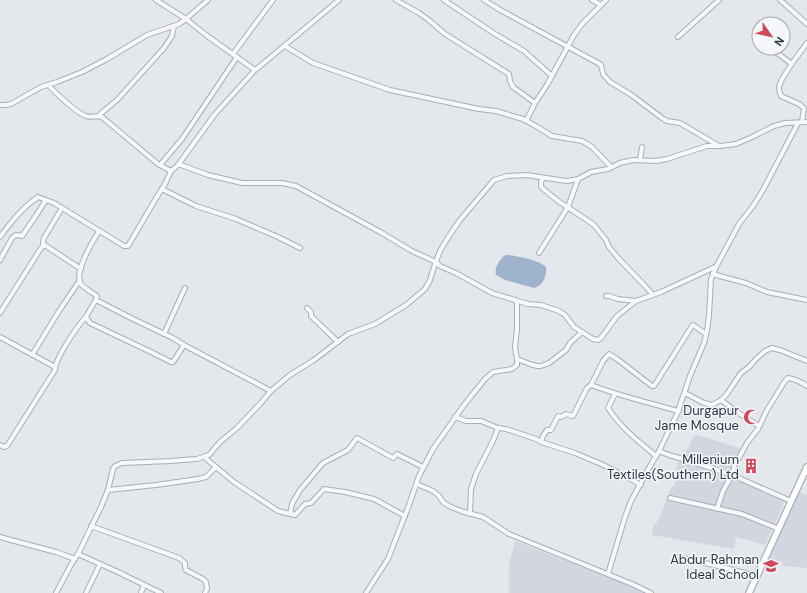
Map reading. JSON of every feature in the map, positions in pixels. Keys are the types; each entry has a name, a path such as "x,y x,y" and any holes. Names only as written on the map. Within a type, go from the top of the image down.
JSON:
{"main road":[{"path":"749,593 807,468"}],"street":[{"path":"156,0 186,19 255,70"},
{"path":"0,105 11,104 41,87 82,72 147,35 174,26 186,19 208,0"},
{"path":"160,165 182,139 273,0"},
{"path":"0,237 19,213 38,198 54,203 124,246 128,246 171,171 178,164 215,114 255,70 339,0"},
{"path":"396,0 419,13 445,34 509,74 513,87 535,103"},
{"path":"444,0 495,34 524,51 552,76"},
{"path":"484,0 601,65 603,74 610,82 630,94 667,121 680,123 720,146"},
{"path":"592,0 601,5"},
{"path":"526,121 574,35 583,23 606,0"},
{"path":"678,37 719,0"},
{"path":"780,0 807,24"},
{"path":"98,116 122,95 164,48 172,36 174,26"},
{"path":"608,574 631,501 679,411 690,376 704,343 709,315 711,279 713,273 739,224 763,190 800,122 804,108 799,104 781,96 779,86 786,73 807,43"},
{"path":"285,46 313,63 390,90 479,109 496,111 534,124 552,136 582,141 592,147 611,167"},
{"path":"781,56 792,64"},
{"path":"48,85 78,112 86,116 102,117 160,165 171,171"},
{"path":"56,593 77,556 101,507 115,466 122,463 197,459 209,455 220,442 237,428 271,391 290,375 314,360 348,334 375,324 411,301 425,289 430,280 440,251 449,236 460,220 494,180 507,176 527,175 567,181 578,179 591,172 633,160 656,161 707,146 736,144 774,126 785,123 807,122"},
{"path":"640,160 642,147"},
{"path":"178,164 208,175 242,183 277,183 296,186 412,251 436,262 440,266 492,293 528,304 541,305 560,311 574,327 593,339 598,340 617,316 636,301 661,292 716,267"},
{"path":"543,178 541,187 568,208 594,225 619,260 646,286 652,295"},
{"path":"539,253 568,208 578,179"},
{"path":"162,189 196,206 236,219 300,248"},
{"path":"0,260 12,238 16,235 22,236 36,218 46,200"},
{"path":"62,208 42,242 45,246 81,269"},
{"path":"32,355 80,280 81,265 99,231"},
{"path":"0,313 41,248 45,246"},
{"path":"713,273 746,283 767,292 807,300"},
{"path":"0,445 4,447 7,446 55,370 55,364 80,324 86,318 90,308 96,300 97,296 81,284 80,280"},
{"path":"164,334 185,288"},
{"path":"606,296 636,301"},
{"path":"96,300 164,334 271,391"},
{"path":"366,593 388,559 419,476 433,449 455,417 485,379 493,372 512,369 516,365 517,359 515,347 517,329 515,300"},
{"path":"307,308 311,312 311,316 338,342"},
{"path":"86,318 90,323 171,362 173,362 184,345"},
{"path":"541,442 545,432 547,430 551,430 558,416 561,417 566,414 573,416 587,388 591,385 603,361 609,354 654,386 693,325 706,334"},
{"path":"517,359 537,366 549,363 566,350 570,343 582,332"},
{"path":"0,337 55,367"},
{"path":"685,393 712,404 720,400 727,394 741,373 765,351 772,348 807,361"},
{"path":"717,509 723,491 732,475 735,464 785,381 788,378 793,378 807,386"},
{"path":"591,385 644,403 679,411"},
{"path":"615,394 608,408 621,425 656,456"},
{"path":"720,400 759,426"},
{"path":"455,417 466,421 481,421 587,457 641,484"},
{"path":"470,514 471,489 476,474 498,428"},
{"path":"290,514 292,504 300,490 323,463 348,450 357,438 393,458 397,454 424,467"},
{"path":"659,451 732,475 792,501"},
{"path":"204,457 234,482 278,511 295,515 305,504 312,503 324,489 374,499 405,516"},
{"path":"108,490 198,479 206,477 216,467"},
{"path":"417,484 433,491 444,503 461,511 483,517 509,534 651,593"},
{"path":"670,498 742,514 779,529"},
{"path":"91,526 179,558 185,563 186,570 206,582 207,589 205,593"},
{"path":"0,537 77,556 100,564 161,593"},
{"path":"676,557 757,576"},
{"path":"86,593 100,564"},
{"path":"141,593 144,585"}],"shaded area":[{"path":"695,434 742,449 732,471 683,457"},
{"path":"680,460 725,472 786,499 765,545 736,537 734,549 652,535 653,527 659,519 670,490 675,483 677,477 675,472"},
{"path":"797,491 807,495 807,568 762,564"},
{"path":"515,541 649,593 509,593 509,565"}],"water":[{"path":"507,255 533,260 546,267 546,274 542,283 534,288 505,280 496,275 496,267 500,260"}],"place":[{"name":"Durgapur Jame Mosque","path":"751,417"},
{"name":"Millenium Textiles(Southern) Ltd","path":"751,466"},
{"name":"Abdur Rahman Ideal School","path":"771,566"}]}
